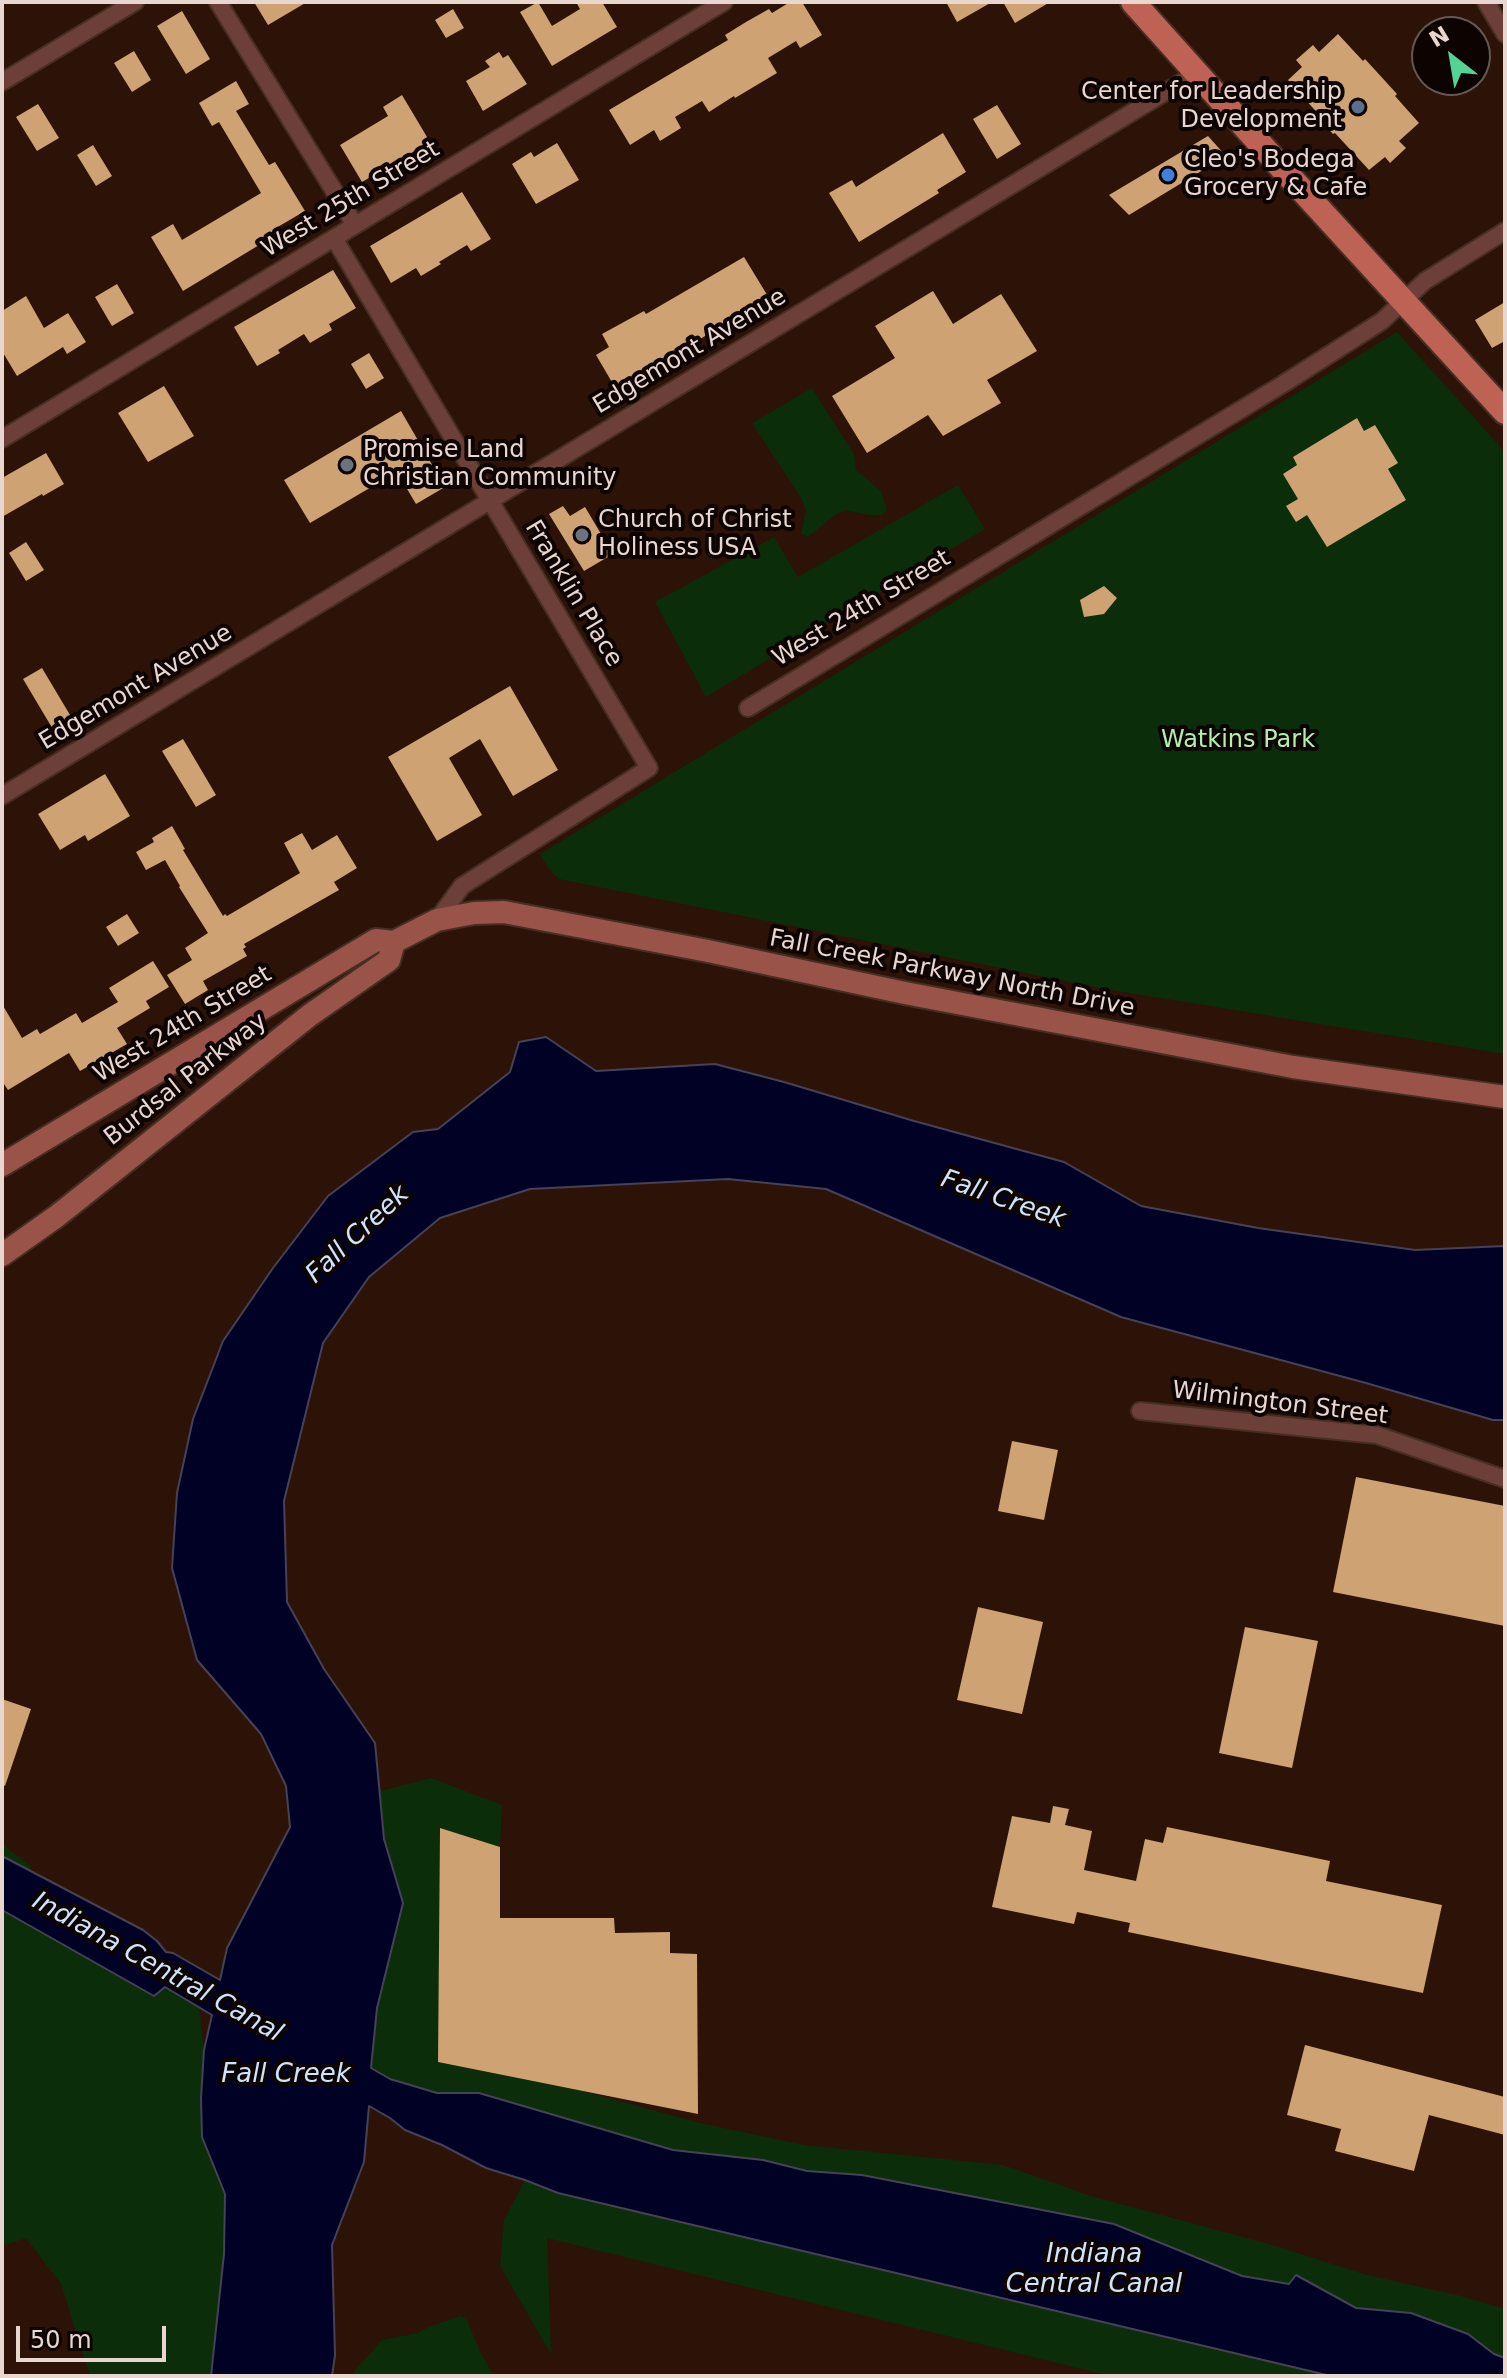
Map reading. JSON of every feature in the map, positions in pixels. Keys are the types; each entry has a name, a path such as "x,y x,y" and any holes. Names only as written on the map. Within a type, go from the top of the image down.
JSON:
{"main road":[{"path":"1133,2 1505,412"}],"street":[{"path":"2,82 135,2"},
{"path":"218,2 355,225"},
{"name":"West 25th Street","path":"2,439 724,2"},
{"path":"1486,2 1505,34"},
{"name":"Edgemont Avenue","path":"2,796 1197,73"},
{"path":"1404,301 1425,281 1505,231"},
{"name":"Franklin Place","path":"334,238 649,768 462,886 437,920"},
{"name":"West 24th Street","path":"748,708 1283,384 1382,321 1404,301"},
{"name":"Fall Creek Parkway North Drive","path":"394,942 437,920 474,913 504,912 1246,1058 1375,1080 1505,1097"},
{"name":"West 24th Street","path":"2,1165 376,940 394,942"},
{"name":"Burdsal Parkway","path":"2,1255 57,1216 310,1015 389,960 394,942"},
{"name":"Wilmington Street","path":"1140,1411 1377,1435 1505,1479"}],"green space":[{"name":"Watkins Park","path":"1397,332 1505,452 1505,1054 1105,989 559,879 548,868 540,854"},
{"path":"812,388 854,454 856,470 881,491 887,510 882,515 868,515 846,510 836,514 808,537 801,534 806,510 800,496 752,423"},
{"path":"958,485 985,529 706,697 655,602 774,537 798,577"},
{"path":"431,1778 502,1805 500,1847 440,1829 439,2062 579,2090 700,2123 804,2145 1003,2165 1091,2196 1269,2244 1367,2275 1505,2309 1505,2358 1494,2354 1467,2334 1411,2313 1356,2308 1296,2276 1289,2284 1242,2276 1114,2224 862,2175 807,2171 763,2160 673,2150 479,2093 437,2093 390,2079 371,2067 377,2008 403,1904 384,1839 380,1791"},
{"path":"2,1844 31,1866 29,1872 2,1856"},
{"path":"2,1911 165,1987 199,2007 204,2050 202,2137 225,2194 224,2254 211,2376 90,2376 61,2284 26,2238 2,2246"},
{"path":"525,2180 558,2193 1331,2376 1111,2376 547,2238 551,2354 500,2266 504,2220"},
{"path":"461,2316 467,2320 494,2376 350,2376 382,2340 418,2333"}],"water":[{"name":"Fall Creek","path":"546,1037 596,1071 715,1064 784,1082 1064,1162 1141,1206 1258,1228 1415,1250 1505,1246 1505,1420 1493,1420 1121,1317 826,1189 728,1179 530,1189 440,1218 369,1277 323,1343 284,1501 287,1602 324,1669 375,1743 384,1839 403,1903 377,2008 371,2068 390,2079 437,2093 479,2093 673,2150 763,2160 807,2171 862,2175 1114,2224 1242,2276 1289,2284 1296,2275 1356,2308 1411,2313 1468,2334 1494,2354 1505,2358 1505,2376 1331,2376 558,2193 486,2168 405,2130 369,2106 364,2162 332,2245 335,2355 332,2376 211,2376 224,2254 225,2194 202,2137 204,2050 212,2015 165,1987 154,1996 2,1910 2,1856 143,1930 166,1952 220,1980 227,1948 290,1827 286,1786 261,1734 197,1660 172,1568 177,1493 193,1419 223,1341 328,1196 413,1132 438,1129 510,1072 519,1042"}],"building":[{"path":"254,2 307,2 268,25"},
{"path":"538,2 552,26 580,9 576,2 602,2 617,27 552,66 520,12"},
{"path":"790,2 802,2 822,35 800,48 796,41 768,58 777,73 735,98 709,112 702,101 675,117 681,128 660,141 654,130 630,145 609,110 728,40 725,35 746,22 769,9 772,13"},
{"path":"946,2 992,2 957,22"},
{"path":"1003,2 1050,2 1015,23"},
{"path":"453,9 464,28 446,38 435,20"},
{"path":"182,11 210,59 186,74 157,26"},
{"name":"Center for Leadership Development","path":"1338,34 1397,94 1395,96 1419,123 1399,141 1406,148 1390,163 1385,157 1369,170 1319,119 1321,117 1288,80 1302,67 1296,60 1313,45 1319,52"},
{"path":"134,51 151,80 132,92 114,63"},
{"path":"499,52 503,58 508,55 527,84 483,111 466,81 490,67 485,61"},
{"path":"236,81 249,104 236,111 269,165 275,162 305,211 276,228 279,233 183,291 151,237 173,224 182,240 261,193 219,122 212,126 199,103"},
{"path":"402,95 430,142 362,182 340,145 388,116 383,107"},
{"path":"38,104 59,138 37,151 16,117"},
{"path":"997,105 1021,144 997,159 973,119"},
{"path":"943,133 966,172 937,190 939,193 859,242 829,193 852,180 856,187"},
{"name":"Cleo's Bodega Grocery & Cafe","path":"1208,136 1226,156 1129,215 1109,195"},
{"path":"557,143 579,180 536,204 512,164 531,152 534,157"},
{"path":"93,145 112,176 96,186 77,155"},
{"path":"462,192 491,239 471,251 467,245 421,276 416,268 391,283 370,246"},
{"path":"744,257 769,298 616,389 596,355 609,347 602,334 644,311 646,314"},
{"path":"333,270 356,308 329,324 332,330 310,343 304,334 257,366 234,327"},
{"path":"117,284 134,313 112,326 95,297"},
{"path":"933,291 953,324 1001,294 1037,351 987,380 1001,403 943,436 928,415 867,453 832,396 895,358 875,326"},
{"path":"26,296 44,328 68,313 86,342 67,354 63,347 17,376 2,351 2,311"},
{"path":"1505,302 1505,341 1492,348 1475,320"},
{"path":"369,353 384,378 366,389 351,364"},
{"path":"164,386 194,436 148,462 118,413"},
{"name":"Promise Land Christian Community","path":"401,411 445,487 416,504 397,472 310,523 284,480"},
{"path":"1357,418 1364,431 1375,425 1398,463 1388,469 1406,500 1327,547 1307,515 1296,522 1286,506 1298,499 1283,474 1297,465 1293,457"},
{"path":"46,453 64,484 2,517 2,478"},
{"name":"Church of Christ Holiness USA","path":"563,506 570,516 585,507 613,554 584,571 549,514"},
{"path":"26,542 44,570 26,581 9,553"},
{"path":"1104,586 1117,598 1104,614 1084,617 1080,600"},
{"path":"42,668 73,720 54,731 23,679"},
{"path":"510,686 558,770 513,796 480,739 449,758 482,815 437,841 388,757"},
{"path":"183,739 216,795 196,807 162,751"},
{"path":"105,774 130,816 88,841 85,835 60,850 38,814"},
{"path":"172,826 223,916 300,873 284,843 302,833 312,850 337,835 357,868 334,882 339,890 244,944 247,956 203,981 208,990 185,1004 167,975 192,960 185,948 208,933 165,860 146,870 136,852 154,842 152,838"},
{"path":"127,914 139,933 118,946 106,927"},
{"path":"153,961 169,987 146,1001 150,1008 117,1028 127,1044 80,1071 69,1053 8,1090 2,1081 2,1004 22,1038 37,1029 40,1034 76,1013 82,1023 118,1002 109,988"},
{"path":"1012,1441 1058,1450 1044,1520 998,1511"},
{"path":"1356,1477 1505,1506 1505,1626 1333,1592"},
{"path":"978,1607 1043,1622 1022,1714 957,1700"},
{"path":"1245,1627 1318,1641 1292,1768 1219,1753"},
{"path":"2,1699 31,1709 5,1786 2,1785"},
{"path":"1053,1806 1069,1809 1065,1825 1092,1831 1084,1870 1136,1881 1145,1839 1163,1843 1167,1827 1330,1861 1326,1881 1442,1905 1423,1993 1128,1932 1130,1923 1077,1912 1074,1924 992,1907 1012,1816 1050,1823"},
{"path":"440,1828 500,1847 500,1918 614,1918 615,1933 670,1932 670,1953 697,1954 698,2114 438,2062"},
{"path":"1305,2045 1505,2097 1505,2135 1429,2115 1414,2171 1335,2151 1341,2129 1287,2115"}],"place":[{"name":"Center for Leadership Development","path":"1358,107"},
{"name":"Cleo's Bodega Grocery & Cafe","path":"1168,175"},
{"name":"Promise Land Christian Community","path":"347,465"},
{"name":"Church of Christ Holiness USA","path":"582,535"}],"water label":[{"name":"Indiana Central Canal","path":"157,1968"},
{"name":"Indiana Central Canal","path":"1094,2270"}]}
